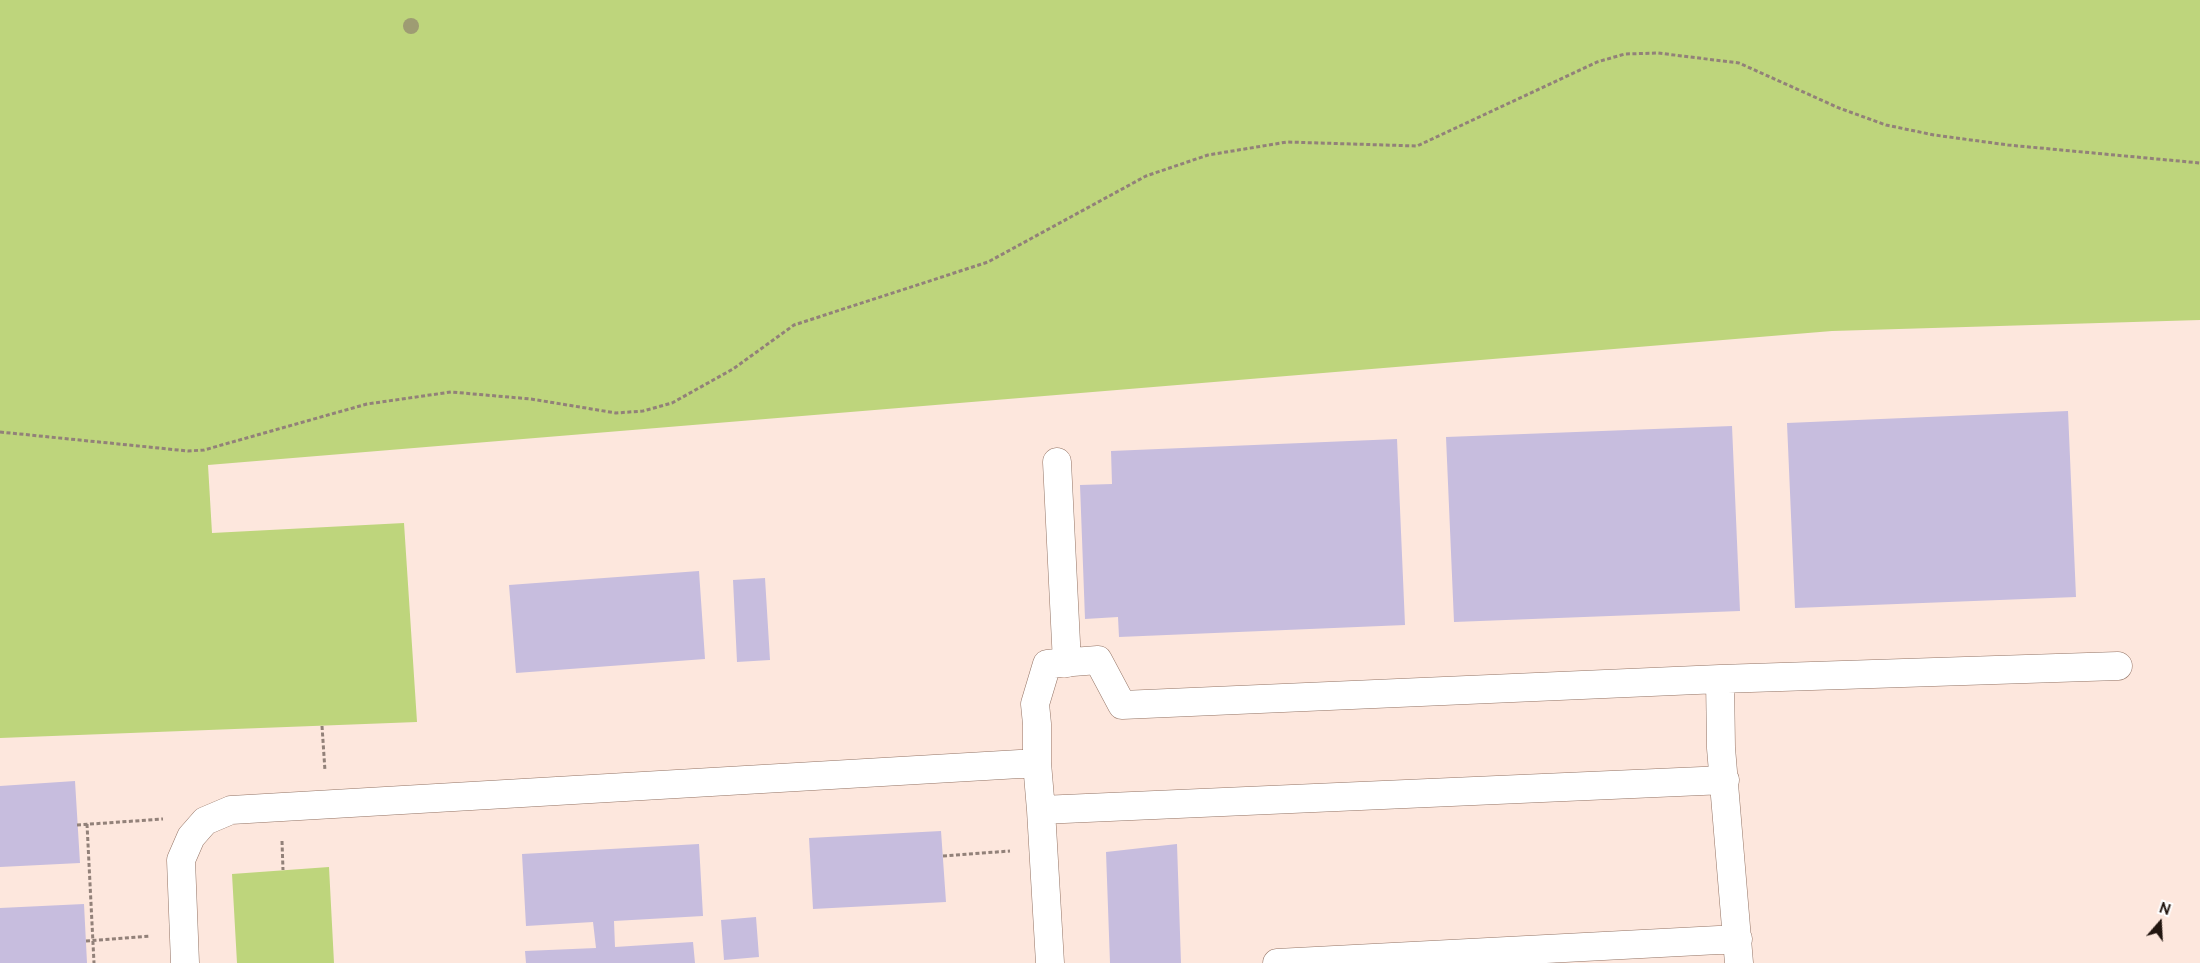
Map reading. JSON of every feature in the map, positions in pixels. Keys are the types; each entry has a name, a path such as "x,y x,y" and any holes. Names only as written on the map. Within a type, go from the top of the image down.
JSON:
{"lane":[{"path":"1057,462 1068,663"},
{"path":"1050,963 1035,704 1048,664 1098,660 1122,705 1720,679 2118,666"},
{"path":"1277,963 1739,951 1721,748 1720,679"},
{"path":"186,963 182,860 191,837 205,821 231,810 1037,763"},
{"path":"1041,810 1724,780"}],"path":[{"path":"0,432 188,451 204,450 367,404 450,392 531,399 616,414 643,411 672,403 733,369 794,325 988,262 1146,176 1208,155 1287,142 1417,146 1597,62 1625,54 1658,53 1739,63 1840,108 1886,125 1934,135 2008,145 2200,163"},
{"path":"322,726 328,804"},
{"path":"77,825 162,818 191,837"},
{"path":"87,824 94,963"},
{"path":"943,856 1044,848"},
{"path":"86,941 184,932"}],"green space":[{"path":"0,0 2200,0 2200,320 1832,331 208,465 212,533 404,523 417,722 0,738"},
{"path":"329,867 334,963 237,963 232,874"}],"building":[{"path":"2068,411 2076,597 1795,608 1787,423"},
{"path":"1732,426 1740,611 1454,622 1446,437"},
{"path":"1397,439 1405,625 1119,637 1118,617 1085,619 1080,485 1112,484 1111,451"},
{"path":"699,571 705,659 516,673 509,585"},
{"path":"765,578 770,660 737,662 733,580"},
{"path":"75,781 80,863 0,867 0,786"},
{"path":"941,831 946,902 813,909 809,838"},
{"path":"699,844 703,916 614,921 615,947 693,942 695,963 526,963 525,951 596,948 593,922 526,926 522,854"},
{"path":"1177,844 1181,963 1110,963 1106,852"},
{"path":"84,904 87,963 0,963 0,908"},
{"path":"756,917 759,957 724,960 721,920"}]}
